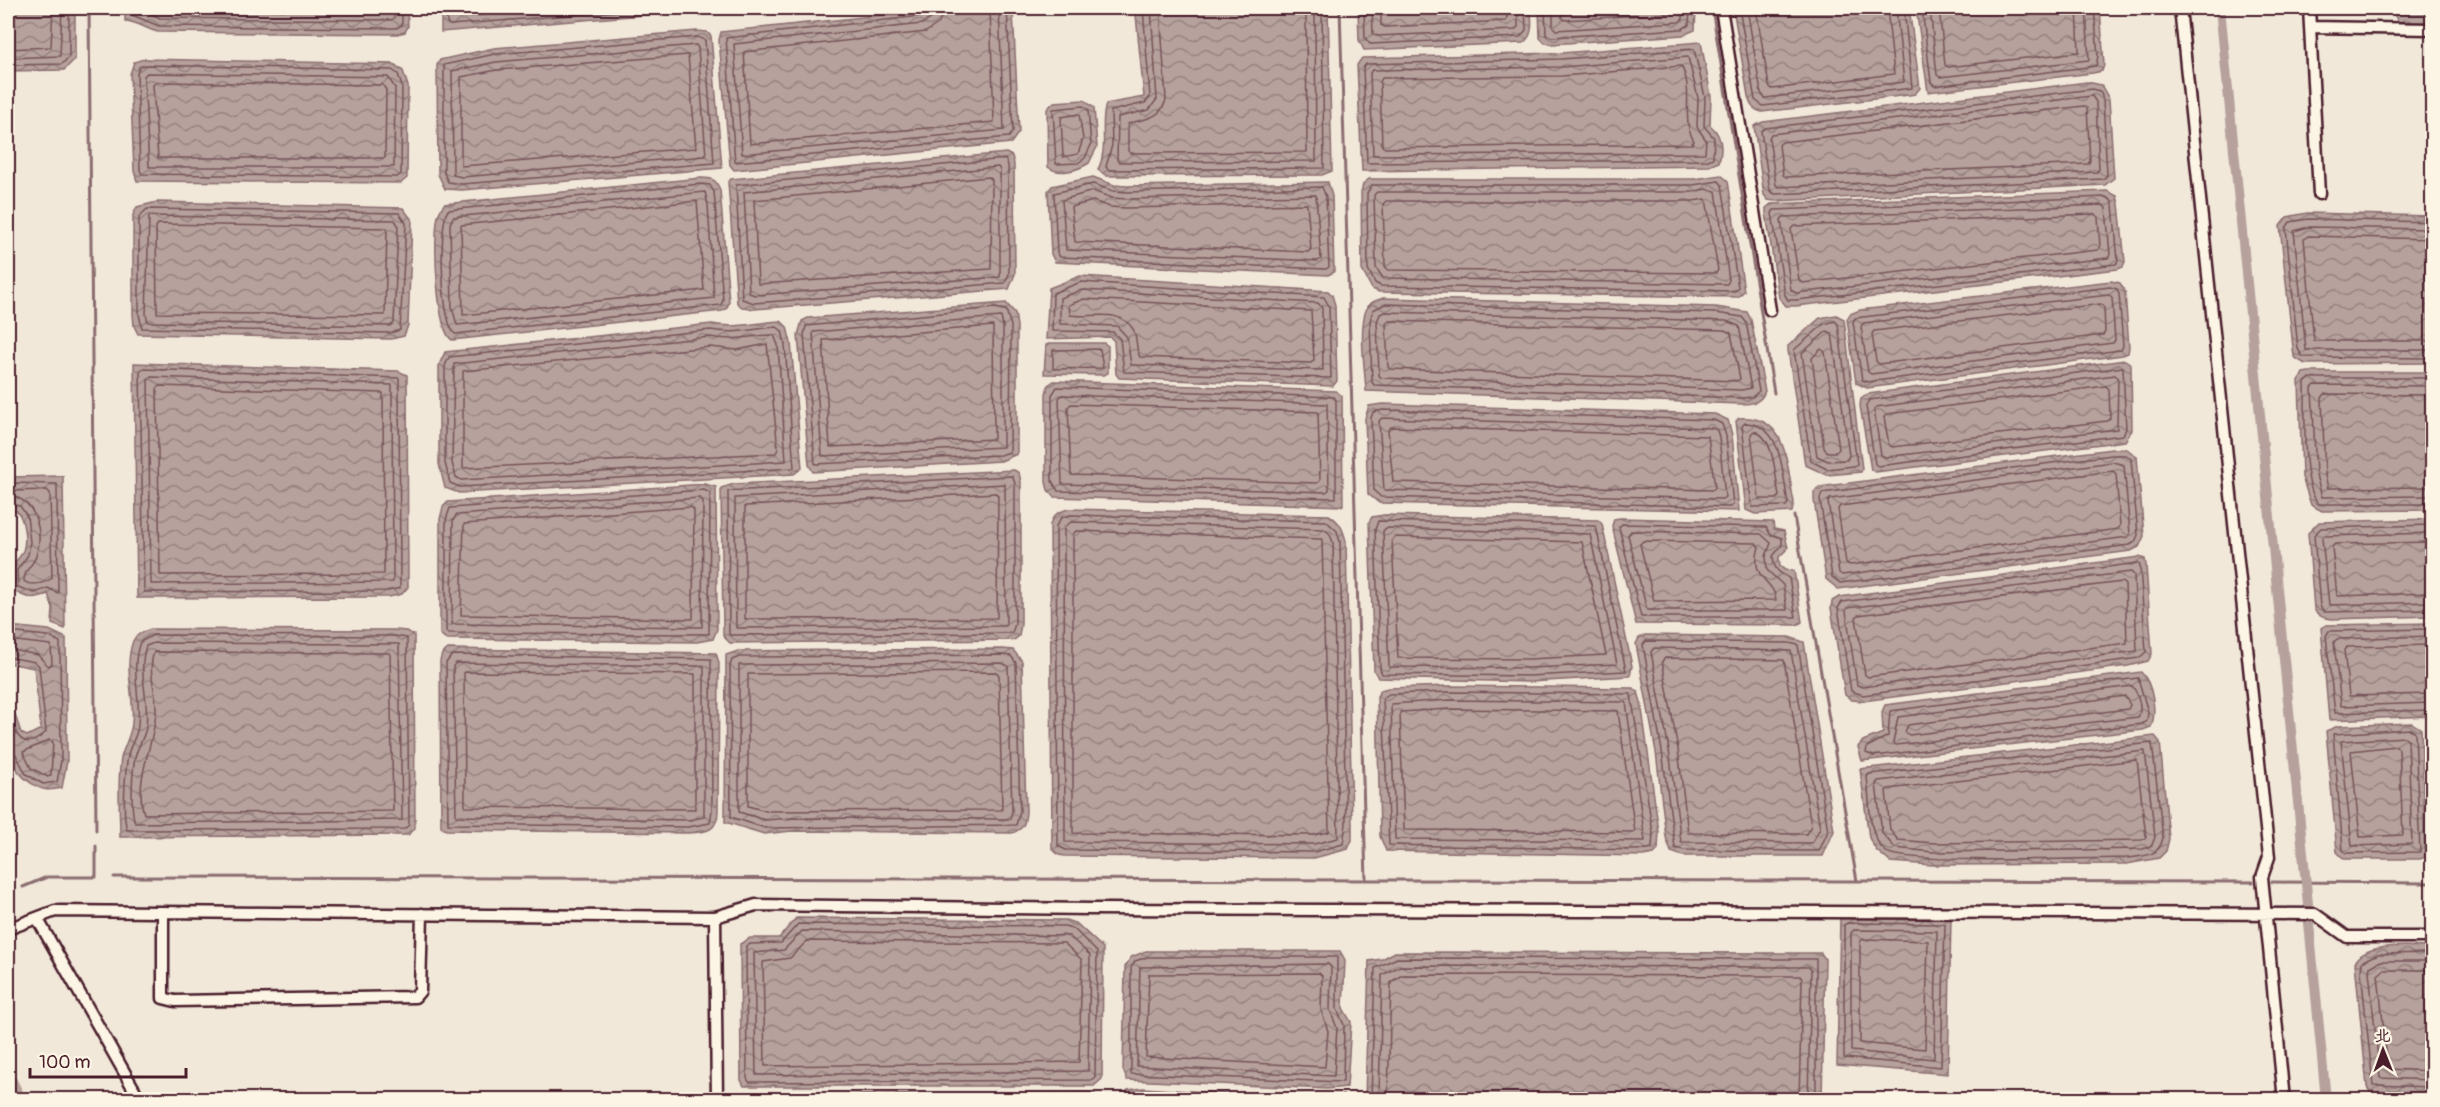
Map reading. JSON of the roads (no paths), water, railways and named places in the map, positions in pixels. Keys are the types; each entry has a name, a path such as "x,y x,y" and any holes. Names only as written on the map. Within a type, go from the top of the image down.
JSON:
{"street":[{"path":"1721,8 1770,310"},
{"path":"2180,8 2269,857 2262,877 2284,1100"},
{"path":"2309,8 2319,195"},
{"path":"2310,27 2433,29"},
{"path":"8,929 55,911 715,917 756,905 1093,909 2315,914 2347,937 2433,937"},
{"path":"163,912 163,992 164,998 175,1001 415,997 420,991 422,914"},
{"path":"715,917 717,1100"},
{"path":"37,918 140,1100"}],"water":[{"path":"8,8 75,8 75,59 64,70 8,71"},
{"path":"125,8 407,8 408,26 405,32 397,34 158,32 125,21"},
{"path":"441,8 697,8 690,11 441,32"},
{"path":"948,8 1011,8 1013,11 1019,132 1011,143 734,170 730,165 719,40 721,32"},
{"path":"1138,8 1328,8 1332,171 1322,175 1107,176 1098,170 1103,153 1103,120 1106,104 1144,97 1136,15"},
{"path":"1358,8 1531,8 1531,27 1529,36 1523,43 1364,50 1359,40"},
{"path":"1539,8 1696,8 1695,30 1683,35 1552,44 1545,43 1540,38"},
{"path":"1733,8 1909,8 1920,88 1915,94 1909,95 1762,112 1756,110 1752,107 1748,96"},
{"path":"1916,8 2100,8 2104,65 2102,71 2093,73 1928,92"},
{"path":"2396,8 2432,8 2432,25 2400,25 2395,16"},
{"path":"707,32 711,36 722,168 462,190 445,189 438,174 437,65 440,60 494,48"},
{"path":"1701,42 1711,96 1710,125 1719,137 1721,147 1719,162 1709,166 1362,171 1357,65 1362,58 1561,53"},
{"path":"144,59 394,64 403,71 408,86 407,178 401,183 137,181 134,171 130,74 134,62"},
{"path":"2087,82 2101,85 2109,99 2114,178 2105,185 1775,201 1768,200 1764,195 1754,126 1763,122"},
{"path":"1084,100 1094,108 1097,147 1085,166 1063,172 1052,170 1048,167 1047,109 1054,102"},
{"path":"1006,153 1012,156 1014,164 1015,274 1009,289 754,309 742,307 737,303 728,182 731,179"},
{"path":"1721,175 1728,181 1744,291 1738,297 1379,292 1372,289 1362,270 1361,192 1363,184 1369,179 1694,179"},
{"path":"1093,177 1114,185 1127,186 1328,182 1332,196 1334,272 1328,275 1055,262 1051,254 1048,191 1052,186"},
{"path":"701,178 713,180 720,190 729,302 727,308 722,311 452,340 447,333 439,302 436,262 438,214 444,204"},
{"path":"2107,191 2117,196 2119,204 2125,262 2123,267 2118,269 1796,306 1786,306 1779,298 1766,213 1766,208 1771,204"},
{"path":"157,202 403,208 412,220 408,325 404,336 391,339 138,334 134,326 133,314 133,215 137,207"},
{"path":"2307,213 2432,216 2432,363 2305,364 2294,357 2280,226 2287,217"},
{"path":"1080,276 1328,291 1335,305 1337,381 1333,386 1119,378 1116,374 1114,341 1110,337 1046,339 1049,288"},
{"path":"2111,281 2120,283 2125,292 2129,347 2128,353 2123,355 1867,388 1856,383 1847,319 1850,314 1860,310"},
{"path":"1383,298 1716,307 1747,312 1751,320 1765,391 1757,402 1742,404 1366,391 1362,336 1364,316 1370,304"},
{"path":"1006,303 1015,313 1017,326 1017,454 1001,461 813,472 809,465 798,335 802,321 808,318"},
{"path":"1836,315 1844,319 1862,469 1861,472 1827,475 1805,465 1788,346 1820,318"},
{"path":"781,321 787,327 791,343 802,468 794,474 459,493 445,488 439,464 439,365 445,352 712,324 738,326"},
{"path":"1051,343 1104,343 1108,346 1108,373 1103,375 1044,374 1046,345"},
{"path":"2125,360 2131,364 2132,430 2125,441 1876,472 1871,470 1860,406 1861,398 1868,394"},
{"path":"134,363 398,371 407,375 408,587 402,594 389,597 137,598"},
{"path":"2432,372 2432,510 2322,511 2311,505 2302,477 2299,381 2303,373"},
{"path":"1054,381 1336,391 1342,396 1343,506 1055,497 1048,490 1046,482 1046,394 1048,385"},
{"path":"1382,404 1715,414 1728,420 1732,435 1739,511 1379,503 1368,494 1365,418 1369,406"},
{"path":"1739,418 1755,419 1768,424 1776,433 1786,458 1794,502 1792,512 1755,514 1746,510 1736,421"},
{"path":"2112,449 2127,449 2137,457 2144,536 2139,547 2131,551 1838,589 1826,579 1814,500 1814,492 1819,487"},
{"path":"1014,470 1019,473 1021,482 1021,624 1019,636 1014,640 730,643 723,636 721,488 734,484"},
{"path":"63,476 65,629 52,624 53,608 48,594 31,597 14,591 10,567 22,553 25,536 17,511 8,510 8,477"},
{"path":"705,484 716,487 717,629 713,639 697,642 446,639 440,634 440,519 443,507 448,502"},
{"path":"1069,509 1329,515 1338,523 1346,541 1352,824 1352,840 1348,849 1314,858 1065,856 1059,855 1052,849 1050,525 1056,514"},
{"path":"1384,515 1598,520 1602,524 1632,666 1630,676 1529,682 1378,678 1374,670 1369,522 1372,517"},
{"path":"1614,519 1773,522 1774,529 1784,531 1788,548 1779,557 1780,566 1785,570 1794,571 1802,622 1797,625 1636,624 1612,526"},
{"path":"2432,519 2432,616 2332,619 2322,617 2316,612 2308,533 2319,522"},
{"path":"2139,557 2145,559 2146,565 2152,654 2148,661 2128,666 1863,701 1852,700 1845,695 1831,608 1832,601 1839,597"},
{"path":"2432,623 2432,716 2329,720 2321,628 2326,625"},
{"path":"8,626 49,630 66,638 67,761 62,788 46,790 35,786 21,775 10,755 7,731 8,693 21,733 27,736 41,729 34,668 8,663"},
{"path":"151,629 396,630 414,635 415,828 408,835 120,837 121,758 132,723 130,651 136,636"},
{"path":"1645,635 1789,637 1804,642 1834,831 1823,856 1683,856 1671,852 1666,837 1656,752 1636,644 1639,638"},
{"path":"448,649 716,653 719,663 718,810 714,826 706,831 688,833 446,830 441,827 440,661 442,654"},
{"path":"1013,650 1022,661 1026,812 1024,823 1019,830 1012,833 792,831 764,834 725,822 726,655 738,651"},
{"path":"2141,672 2151,691 2154,706 2151,727 2143,730 1862,761 1858,747 1863,741 1883,733 1882,712 1885,705"},
{"path":"1450,686 1633,688 1638,692 1641,702 1659,832 1658,850 1654,854 1643,856 1386,851 1380,836 1377,696 1381,690 1388,688"},
{"path":"2412,723 2421,729 2425,857 2420,859 2344,859 2337,852 2326,731 2338,726"},
{"path":"2432,723 2432,851 2426,725"},
{"path":"2155,736 2160,742 2169,839 2166,851 2159,858 2127,864 1933,865 1890,862 1876,850 1869,838 1860,769"},
{"path":"1840,917 1951,917 1948,1074 1837,1065"},
{"path":"796,918 1066,920 1077,924 1103,948 1102,1079 1094,1086 744,1086 741,1080 740,944 750,938 779,938"},
{"path":"2432,947 2432,1093 2370,1092 2367,1087 2355,963 2360,956 2378,948"},
{"path":"1146,951 1340,951 1345,960 1343,1008 1351,1022 1347,1087 1327,1089 1127,1080 1123,1070 1125,967 1131,957"},
{"path":"1395,952 1821,953 1825,959 1822,1099 1365,1099 1369,961 1382,959"},
{"path":"1143,1088 1234,1094 1343,1095 1347,1099 1121,1099 1128,1090"},
{"path":"1094,1093 1100,1099 742,1099 747,1095"}],"waterway":[{"path":"89,8 96,830"},
{"path":"1340,8 1366,880"},
{"path":"1712,8 1774,393"},
{"path":"2220,8 2308,904"},
{"path":"1794,516 1857,881"},
{"path":"23,887 47,877 96,877 96,846"},
{"path":"114,877 2253,882"},
{"path":"2272,882 2432,883"},
{"path":"2309,923 2326,1100"},
{"path":"8,1084 16,1100"}]}
